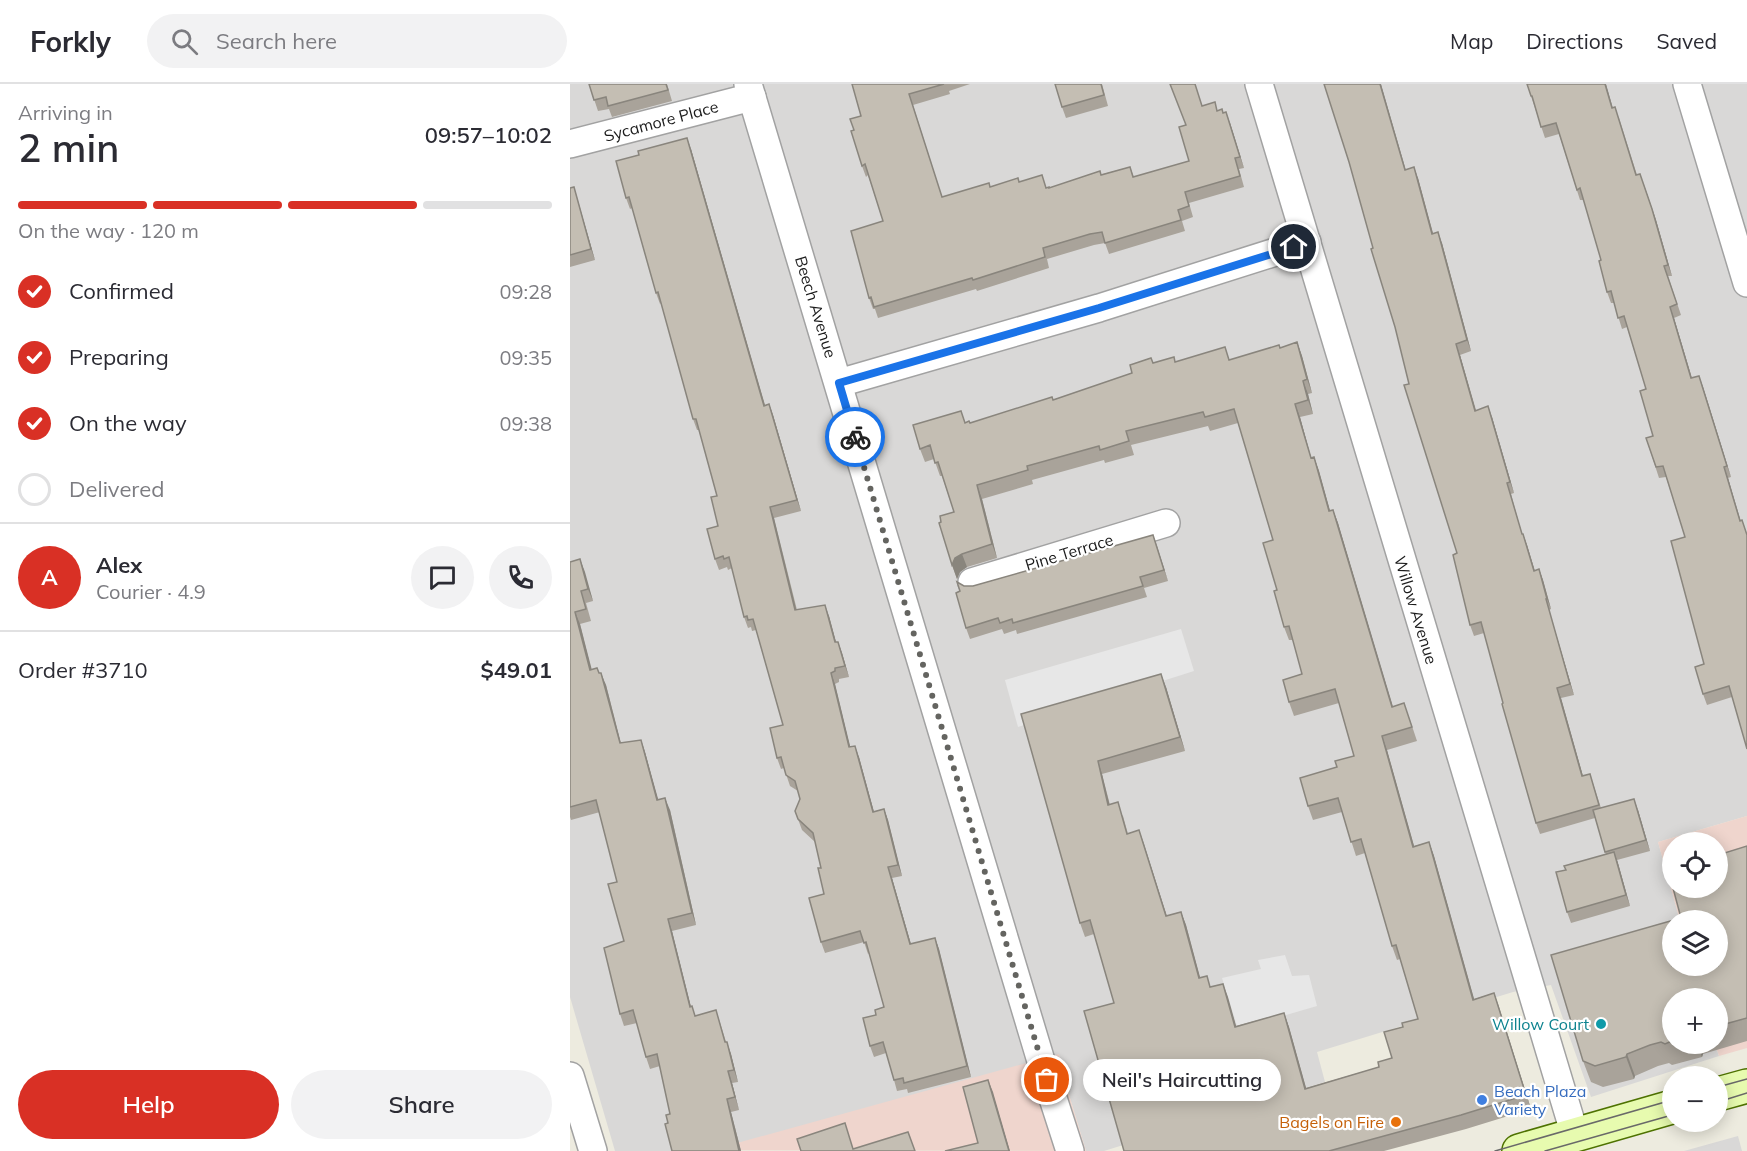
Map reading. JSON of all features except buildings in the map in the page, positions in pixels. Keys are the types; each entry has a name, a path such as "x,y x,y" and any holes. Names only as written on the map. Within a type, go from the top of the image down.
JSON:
{"main road":[{"path":"1728,1091 1747,1086"},
{"path":"1532,1149 1662,1110"}],"street":[{"name":"Willow Avenue","path":"1259,84 1575,1135"},
{"path":"1687,84 1747,283"},
{"name":"Sycamore Place","path":"570,144 750,90"},
{"name":"Beech Avenue","path":"750,90 1037,1050 1070,1151"},
{"path":"839,383 1099,308 1307,243"},
{"name":"Pine Terrace","path":"972,582 1166,523"},
{"path":"570,1076 592,1151"}],"shaded area":[{"path":"570,84 1747,84 1747,816 1692,832 1662,832 1662,841 1658,842 1662,856 1662,898 1674,898 1677,910 1662,910 1662,976 1672,976 1672,988 1662,988 1662,1054 1718,1054 1719,1056 1688,1066 1662,1066 1662,1074 1591,1097 1551,985 1513,992 1317,1052 1325,1082 1104,1151 1086,1151 1059,1055 713,1151 615,1151 570,997"},
{"path":"1181,629 1194,671 1018,727 1005,680"},
{"path":"1747,816 1747,1048 1728,1053 1728,988 1718,988 1718,976 1728,976 1728,910 1677,910 1674,898 1728,898 1728,832 1692,832"},
{"path":"1662,841 1662,856 1658,842"},
{"path":"1285,955 1292,976 1309,975 1317,1006 1238,1029 1222,978 1261,969 1258,960"},
{"path":"1059,1054 1086,1151 712,1150"},
{"path":"1738,1136 1742,1151 1684,1151"}],"tram line":[{"path":"1728,1084 1747,1079"},
{"path":"1728,1099 1747,1093"},
{"path":"1495,1151 1662,1103"},
{"path":"1545,1151 1662,1118"}],"way so far":[{"path":"855,437 1047,1080"}],"place":[{"name":"Willow Court","path":"1601,1024"},
{"name":"Neil's Haircutting","path":"1047,1080"},
{"name":"Beach Plaza Variety","path":"1482,1100"},
{"name":"Bagels on Fire","path":"1396,1122"}],"route":[{"path":"855,437 839,383 1099,308 1294,247"}]}
